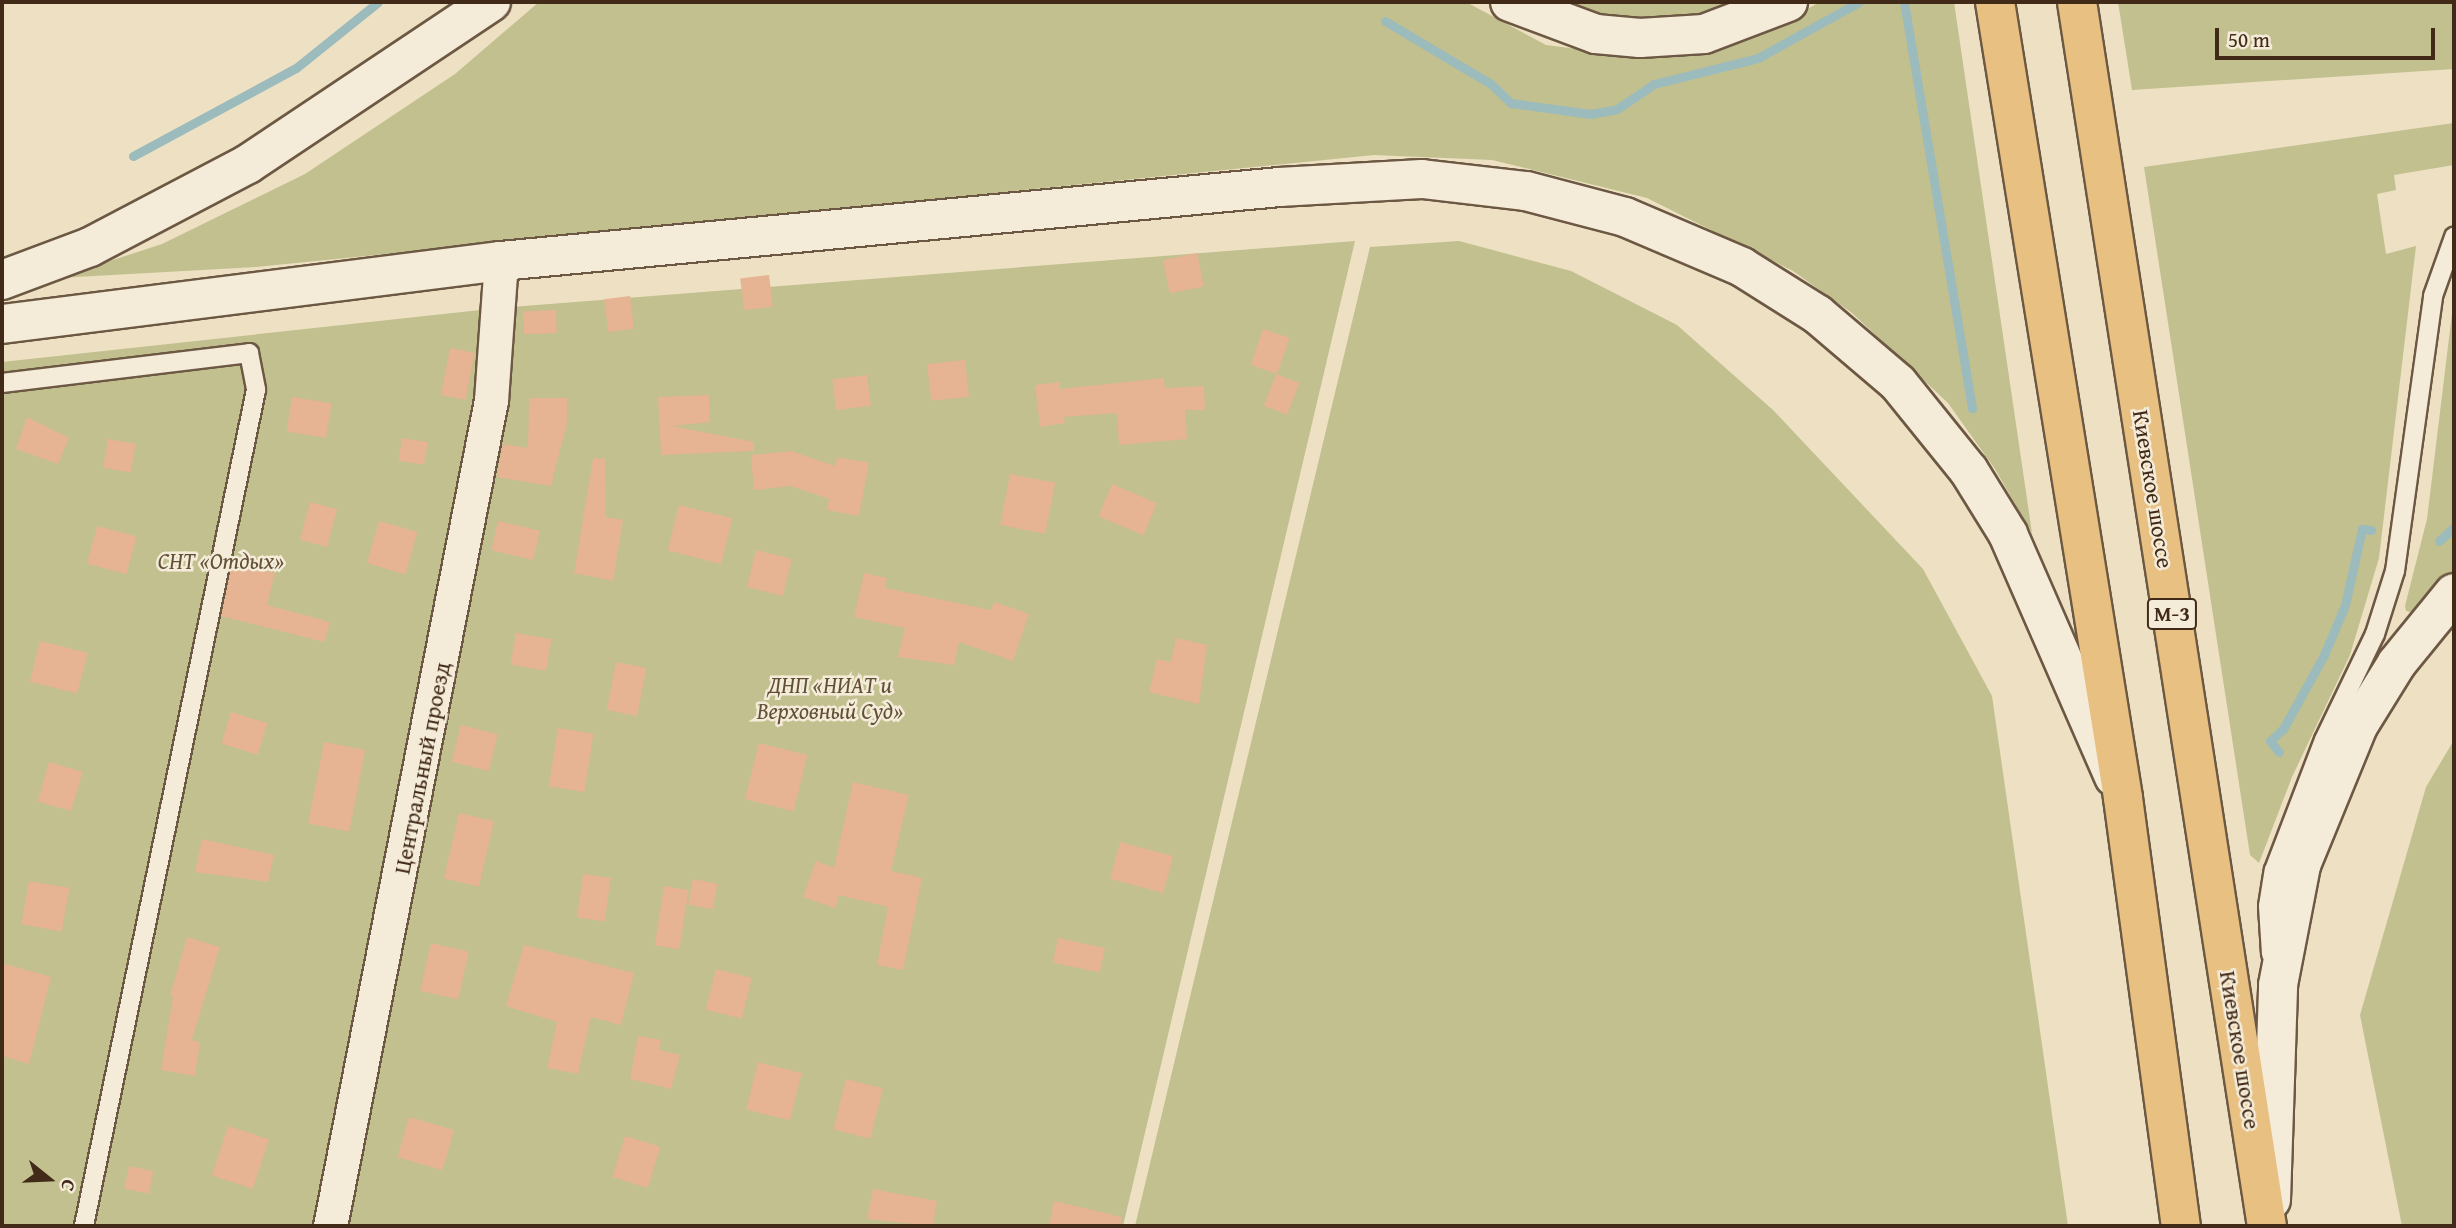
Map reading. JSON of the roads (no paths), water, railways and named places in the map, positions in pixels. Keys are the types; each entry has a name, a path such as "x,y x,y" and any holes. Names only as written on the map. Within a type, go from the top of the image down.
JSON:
{"highway":[{"path":"1995,2 2123,798 2181,1226"},
{"name":"Киевское шоссе","path":"2077,2 2268,1226"}],"main road":[{"path":"2,280 90,247 154,215 304,129 490,2"},
{"path":"1510,2 1596,34 1640,38 1714,32 1788,2"},
{"path":"2,324 501,261 1265,188 1422,179 1526,191 1625,217 1716,254 1795,300 1853,343 1926,415 1969,471 2008,534 2123,798"},
{"path":"2,255 154,215"},
{"path":"2268,1226 2276,1010 2293,893 2329,790 2358,726 2397,663 2454,593"}],"street":[{"name":"Центральный проезд","path":"330,1226 491,400 501,261"}],"lane":[{"path":"2276,1010 2268,925 2270,887 2297,807 2375,634 2395,571 2433,296 2454,237"},
{"path":"2,383 249,353 256,390 84,1226"}],"waterway":[{"path":"133,156 296,68 378,2"},
{"path":"1385,21 1491,84 1511,103 1590,114 1617,109 1654,84 1758,58 1859,2"},
{"path":"1904,2 1972,408"},
{"path":"2439,541 2454,527"},
{"path":"2279,752 2270,741 2283,729 2324,655 2345,605 2362,529 2371,530"}],"park label":[{"name":"СНТ «Отдых»","path":"221,561"},
{"name":"ДНП «НИАТ и Верховный Суд»","path":"830,698"}]}
